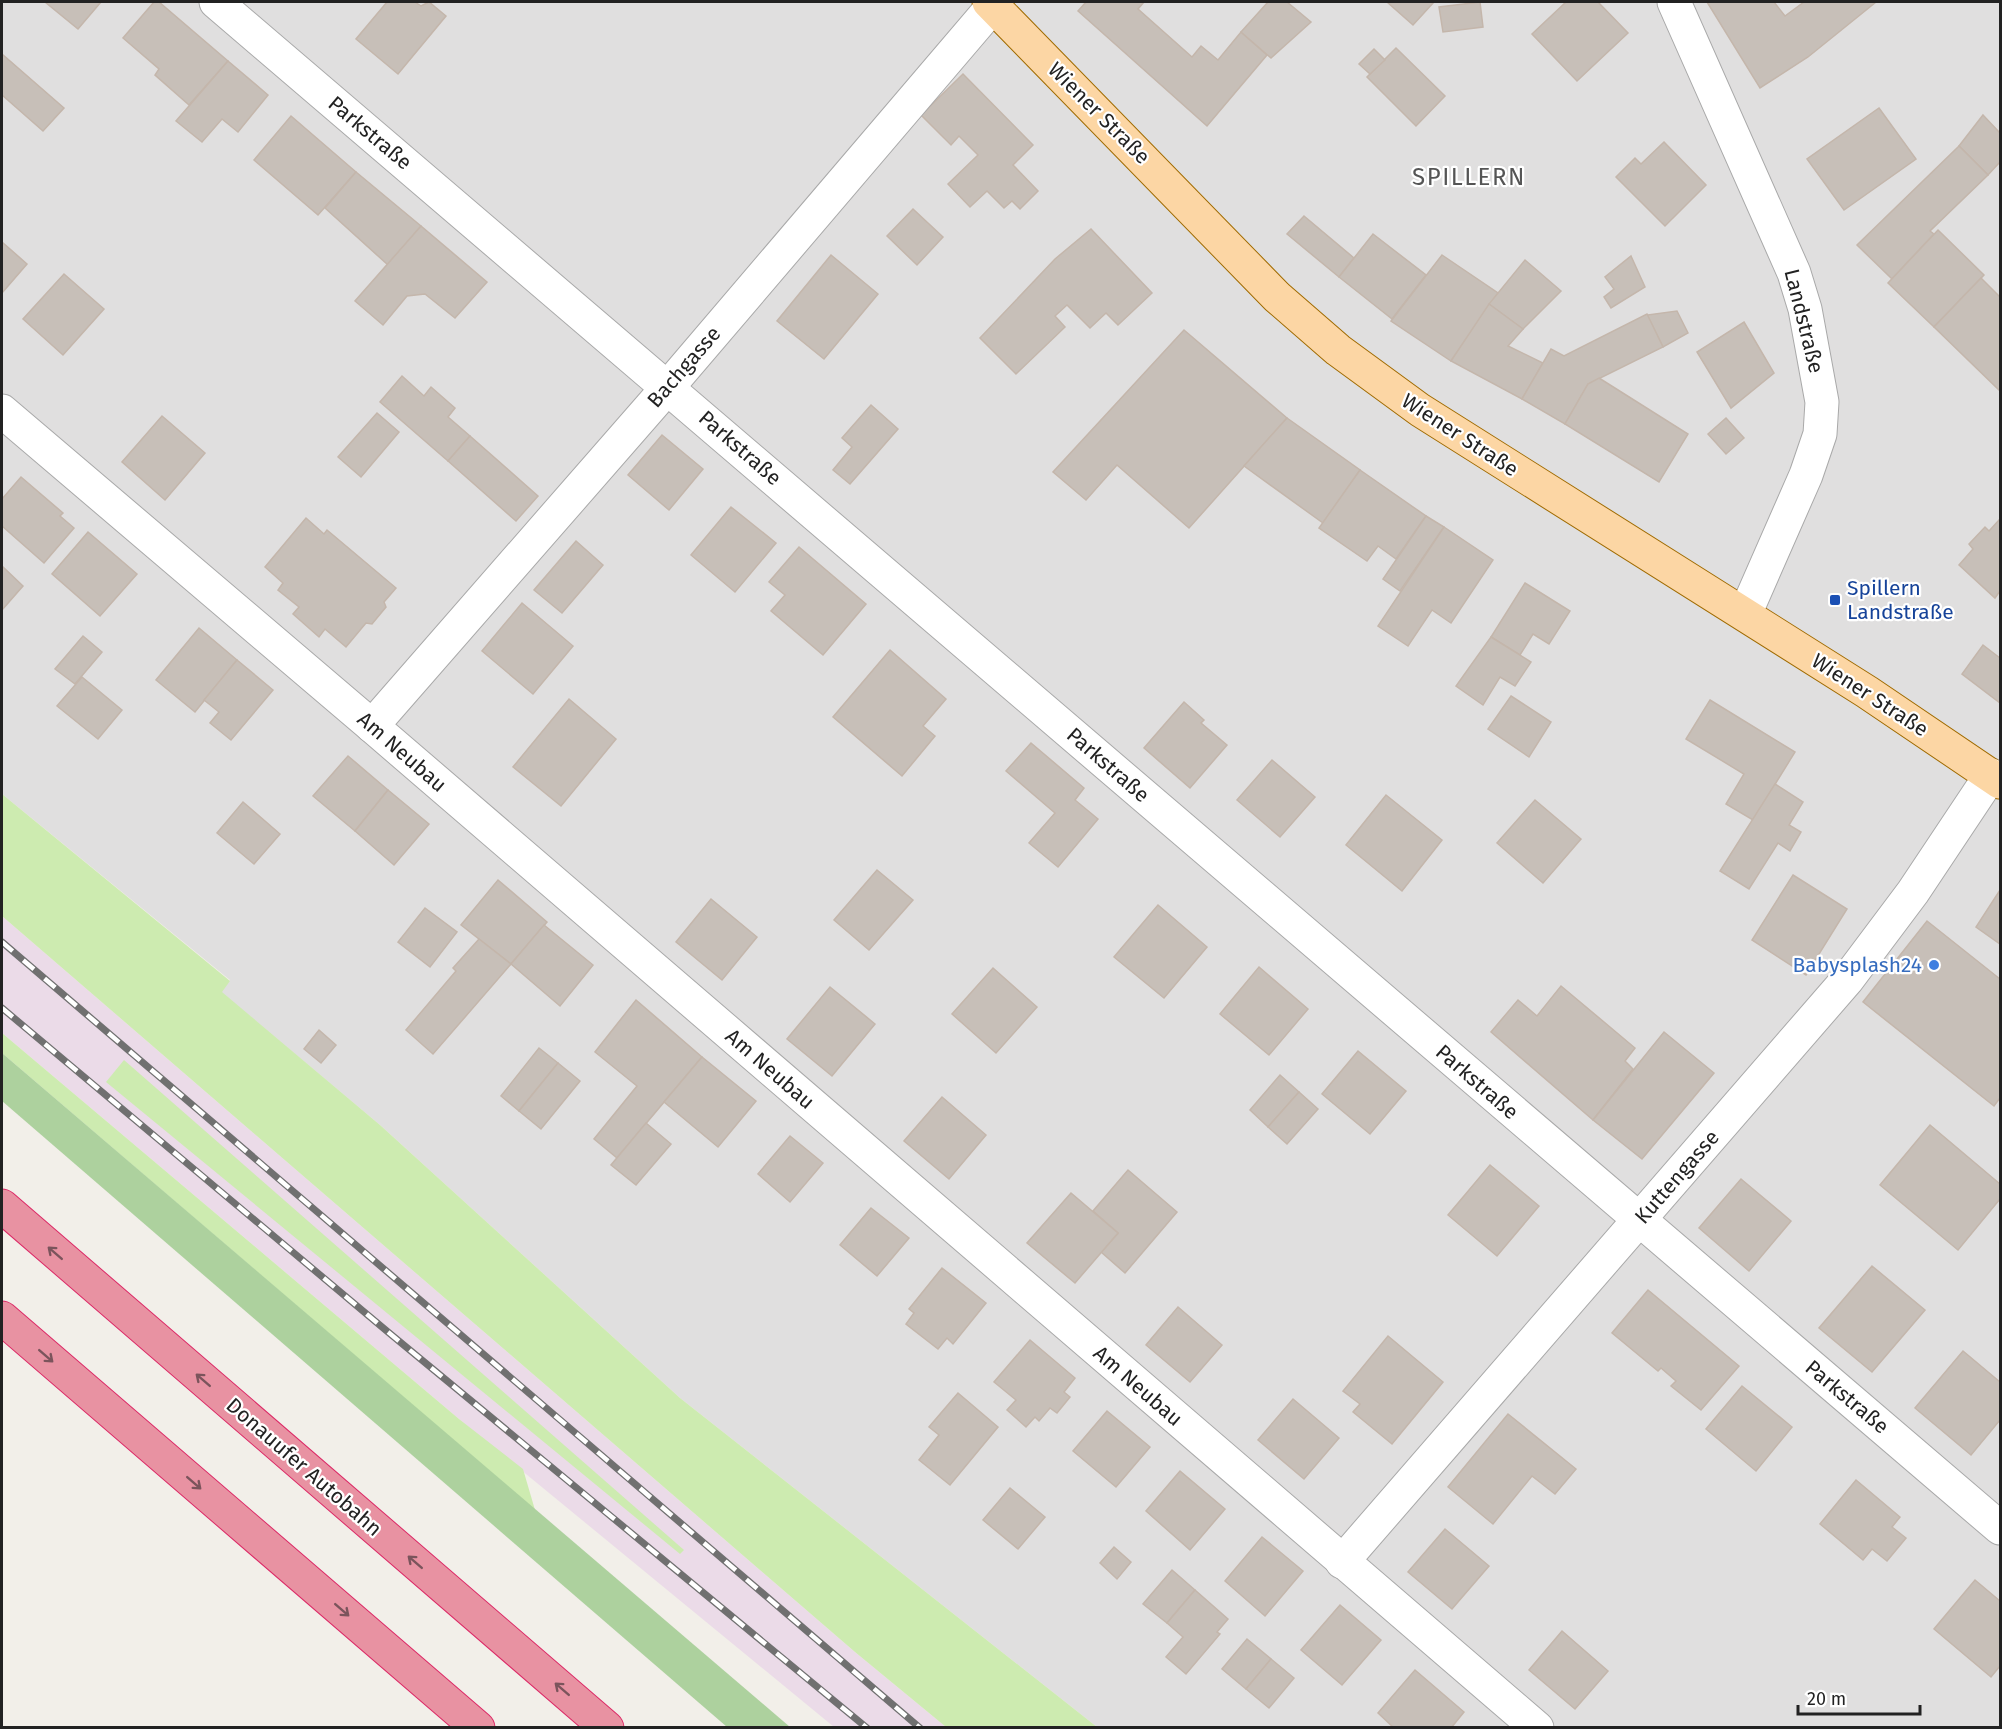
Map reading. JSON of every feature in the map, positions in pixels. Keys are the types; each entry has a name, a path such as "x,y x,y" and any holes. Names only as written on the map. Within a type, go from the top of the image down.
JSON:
{"highway":[{"name":"Donauufer Autobahn","path":"2,1206 607,1728"},
{"path":"2,1318 478,1728"}],"main road":[{"name":"Wiener Straße","path":"991,4 1277,297 1338,350 1420,410 1495,459 1745,614 1996,779"}],"street":[{"name":"Parkstraße","path":"216,2 2001,1528"},
{"name":"Landstraße","path":"1674,2 1794,273 1805,309 1822,402 1820,434 1806,475 1745,614"},
{"name":"Bachgasse","path":"372,726 668,387 991,4"},
{"name":"Am Neubau","path":"2,411 372,726 1537,1728"},
{"name":"Kuttengasse","path":"1342,1562 1847,980 1996,779"}],"shaded area":[{"path":"2,2 2000,2 2000,1727 1097,1727 680,1398 380,1125 221,992 230,980 2,794"},
{"path":"2,916 855,1652 946,1727 834,1727 459,1419 2,1033"}],"green space":[{"path":"2,794 230,981 222,992 380,1125 680,1398 1097,1727 946,1727 855,1652 2,916"},
{"path":"2,1033 459,1419 523,1469 535,1510 2,1053"},
{"path":"2,1053 790,1727 727,1727 2,1101"},
{"path":"124,1060 684,1550 680,1554 106,1082"}],"building":[{"path":"45,2 101,2 78,29"},
{"path":"154,2 159,2 228,61 189,105 155,75 159,69 123,38"},
{"path":"387,2 415,2 421,6 429,2 446,16 398,74 356,39"},
{"path":"1086,2 1144,2 1138,9 1192,57 1201,46 1218,60 1241,32 1267,55 1207,126 1078,11"},
{"path":"1268,2 1287,2 1311,22 1271,58 1241,32"},
{"path":"1387,2 1434,2 1413,25"},
{"path":"1480,2 1483,27 1443,32 1439,7"},
{"path":"1566,2 1598,2 1628,33 1577,81 1532,34"},
{"path":"1707,2 1774,2 1785,16 1804,2 1876,2 1808,57 1760,88"},
{"path":"1396,48 1445,96 1416,126 1367,77"},
{"path":"1374,49 1385,60 1370,74 1359,64"},
{"path":"2,54 64,108 43,131 2,95"},
{"path":"228,61 268,95 238,132 222,119 202,142 176,121"},
{"path":"963,74 1033,145 1013,165 1038,191 1020,209 1012,201 1004,208 987,191 970,207 948,184 978,155 959,136 951,145 921,115"},
{"path":"1879,108 1916,159 1844,210 1807,159"},
{"path":"1983,115 2000,133 2000,162 1988,175 1959,146"},
{"path":"291,116 356,172 318,215 254,160"},
{"path":"1664,142 1706,185 1665,226 1616,177 1635,158 1641,164"},
{"path":"1959,146 1988,175 1930,231 1934,234 1892,279 1857,245"},
{"path":"356,172 421,226 388,265 325,208"},
{"path":"913,209 943,237 917,265 887,236"},
{"path":"1304,216 1354,258 1339,277 1287,234"},
{"path":"421,226 487,282 455,318 425,294 407,296 383,325 355,301"},
{"path":"1091,229 1152,293 1118,325 1106,313 1090,328 1067,305 1055,316 1065,327 1016,374 980,338 1055,259"},
{"path":"1938,230 1984,275 1934,327 1888,283"},
{"path":"1373,234 1426,275 1392,319 1339,277"},
{"path":"2,242 27,264 2,293"},
{"path":"831,255 878,294 824,359 777,321"},
{"path":"1442,255 1498,293 1451,361 1391,321"},
{"path":"1631,256 1645,287 1611,308 1604,297 1614,289 1605,277"},
{"path":"1525,260 1561,291 1523,329 1489,304"},
{"path":"64,274 104,309 63,355 23,319"},
{"path":"1981,278 2000,297 2000,391 1934,327"},
{"path":"1489,304 1523,329 1508,346 1543,363 1522,399 1451,361"},
{"path":"1677,311 1688,333 1663,347 1647,315"},
{"path":"1647,314 1663,347 1588,384 1565,424 1522,399 1551,349 1564,356"},
{"path":"1744,322 1774,373 1731,408 1697,352"},
{"path":"1184,330 1287,418 1189,528 1117,465 1086,500 1053,472"},
{"path":"402,376 424,396 431,387 455,408 448,417 470,436 448,461 380,402"},
{"path":"1599,378 1688,434 1659,482 1565,424 1588,384"},
{"path":"871,405 898,429 850,484 833,470 852,447 842,438"},
{"path":"377,413 399,432 361,477 338,457"},
{"path":"162,416 205,453 165,500 122,462"},
{"path":"1287,418 1360,470 1323,523 1244,466"},
{"path":"1726,418 1744,438 1726,454 1708,434"},
{"path":"662,435 703,469 669,510 628,475"},
{"path":"470,436 538,496 516,521 448,461"},
{"path":"1360,470 1426,516 1396,559 1378,546 1367,561 1319,528"},
{"path":"21,477 63,513 60,516 74,528 44,563 2,526 2,499"},
{"path":"731,507 776,543 735,592 691,555"},
{"path":"1426,516 1444,527 1400,591 1383,579"},
{"path":"306,518 324,534 327,530 396,588 384,602 386,607 372,624 366,623 346,647 325,629 319,637 293,614 299,607 278,590 283,583 265,567"},
{"path":"2000,519 2000,591 1995,598 1959,565 1973,549 1969,544 1985,527 1989,531"},
{"path":"1444,527 1493,560 1451,623 1432,610 1408,646 1378,626"},
{"path":"88,532 137,574 100,616 52,574"},
{"path":"576,541 603,565 562,613 534,590"},
{"path":"799,547 866,604 823,655 771,611 785,595 769,582"},
{"path":"2,566 23,586 2,610"},
{"path":"1525,583 1570,611 1549,644 1533,634 1520,655 1491,637"},
{"path":"522,603 573,646 533,694 482,651"},
{"path":"199,628 237,660 195,712 156,680"},
{"path":"83,636 102,652 75,684 55,669"},
{"path":"1491,637 1531,662 1515,686 1500,677 1483,705 1456,686"},
{"path":"1983,645 2000,658 2000,703 1962,674"},
{"path":"890,650 946,699 923,726 935,736 902,776 833,717"},
{"path":"237,660 273,690 231,740 210,723 219,712 204,700"},
{"path":"82,677 122,710 98,739 57,706"},
{"path":"1511,696 1551,722 1529,757 1488,729"},
{"path":"569,699 616,739 561,806 513,767"},
{"path":"1710,700 1795,752 1753,820 1726,804 1744,774 1686,739"},
{"path":"1184,702 1204,720 1201,723 1227,745 1190,788 1144,748"},
{"path":"1031,743 1084,788 1075,800 1098,819 1058,867 1029,843 1055,813 1006,771"},
{"path":"348,756 388,790 355,831 313,796"},
{"path":"1272,760 1315,797 1280,837 1237,800"},
{"path":"1775,784 1803,802 1789,825 1801,832 1790,851 1778,843 1749,889 1720,871"},
{"path":"388,790 429,824 394,865 355,831"},
{"path":"1386,795 1442,840 1402,891 1346,845"},
{"path":"1535,800 1581,839 1543,883 1497,843"},
{"path":"243,802 280,834 254,864 217,833"},
{"path":"877,870 913,900 869,950 834,920"},
{"path":"1793,875 1847,909 1806,975 1752,940"},
{"path":"498,880 547,922 511,964 461,925"},
{"path":"2000,890 2000,944 1976,927"},
{"path":"711,899 757,937 722,980 676,942"},
{"path":"1158,905 1207,947 1164,998 1114,957"},
{"path":"425,908 457,932 430,967 398,942"},
{"path":"1927,921 2000,979 2000,1098 1994,1106 1863,1002"},
{"path":"544,925 593,965 560,1006 511,964"},
{"path":"479,939 511,964 433,1054 406,1030 456,971 453,968"},
{"path":"1259,967 1308,1009 1269,1055 1220,1014"},
{"path":"993,968 1037,1007 996,1053 952,1014"},
{"path":"1561,986 1635,1048 1625,1061 1633,1069 1593,1120 1491,1032 1518,1000 1537,1016"},
{"path":"830,987 875,1024 832,1076 787,1039"},
{"path":"636,1000 702,1057 617,1158 594,1139 637,1086 595,1052"},
{"path":"319,1030 336,1045 321,1063 304,1049"},
{"path":"1664,1032 1714,1073 1642,1159 1593,1120"},
{"path":"539,1048 558,1063 519,1111 501,1096"},
{"path":"1358,1051 1406,1091 1370,1134 1322,1094"},
{"path":"702,1057 756,1101 718,1147 664,1102"},
{"path":"558,1063 580,1081 541,1129 519,1111"},
{"path":"1280,1075 1299,1092 1268,1127 1250,1110"},
{"path":"1299,1092 1318,1109 1287,1144 1268,1127"},
{"path":"942,1097 986,1135 949,1179 904,1141"},
{"path":"646,1123 671,1144 636,1185 611,1165"},
{"path":"1930,1125 2000,1184 2000,1199 1958,1250 1880,1185"},
{"path":"790,1136 823,1163 790,1202 758,1174"},
{"path":"1490,1165 1539,1206 1497,1256 1448,1215"},
{"path":"1128,1170 1177,1212 1125,1273 1101,1252 1118,1233 1093,1211"},
{"path":"1741,1179 1791,1221 1749,1271 1699,1228"},
{"path":"1071,1193 1118,1233 1075,1283 1027,1243"},
{"path":"871,1208 909,1238 877,1276 840,1245"},
{"path":"1872,1266 1925,1310 1872,1372 1819,1328"},
{"path":"942,1268 986,1303 953,1344 947,1338 938,1349 906,1324 914,1313 909,1309"},
{"path":"1648,1290 1739,1366 1701,1410 1671,1386 1676,1381 1661,1368 1658,1371 1612,1333"},
{"path":"1178,1307 1222,1345 1190,1382 1146,1345"},
{"path":"1388,1336 1443,1382 1392,1444 1353,1412 1360,1404 1343,1391"},
{"path":"1030,1340 1075,1378 1064,1392 1070,1397 1057,1413 1050,1408 1039,1421 1035,1417 1026,1427 1007,1410 1016,1400 994,1382"},
{"path":"1963,1351 2000,1382 2000,1420 1971,1455 1915,1408"},
{"path":"1742,1386 1792,1427 1756,1471 1706,1429"},
{"path":"958,1393 998,1427 950,1485 919,1460 939,1435 929,1427"},
{"path":"1293,1399 1339,1438 1304,1479 1258,1440"},
{"path":"1107,1411 1150,1447 1116,1487 1073,1451"},
{"path":"1508,1414 1576,1469 1555,1494 1532,1476 1493,1524 1448,1487"},
{"path":"1180,1471 1225,1509 1190,1550 1146,1511"},
{"path":"1856,1480 1900,1517 1892,1527 1906,1538 1887,1561 1872,1549 1863,1560 1820,1524"},
{"path":"1010,1488 1045,1517 1018,1549 983,1520"},
{"path":"1445,1529 1489,1566 1452,1609 1408,1572"},
{"path":"1262,1537 1303,1571 1265,1616 1225,1581"},
{"path":"1114,1547 1131,1562 1117,1579 1100,1563"},
{"path":"1172,1570 1195,1590 1167,1623 1143,1604"},
{"path":"1975,1580 2000,1601 2000,1666 1991,1677 1934,1629"},
{"path":"1195,1590 1228,1619 1217,1632 1220,1634 1186,1674 1166,1657 1183,1637 1167,1623"},
{"path":"1340,1605 1381,1640 1342,1685 1301,1650"},
{"path":"1562,1631 1608,1671 1575,1709 1529,1670"},
{"path":"1247,1639 1271,1659 1246,1689 1222,1669"},
{"path":"1271,1659 1294,1678 1269,1708 1246,1689"},
{"path":"1415,1670 1464,1712 1451,1728 1394,1728 1378,1713"}],"railway":[{"path":"2,942 920,1728"},
{"path":"2,1008 388,1332 867,1728"}],"place":[{"name":"Spillern Landstraße","path":"1835,600"},
{"name":"Babysplash24","path":"1934,965"}],"district":[{"name":"SPILLERN","path":"1469,177"}]}
